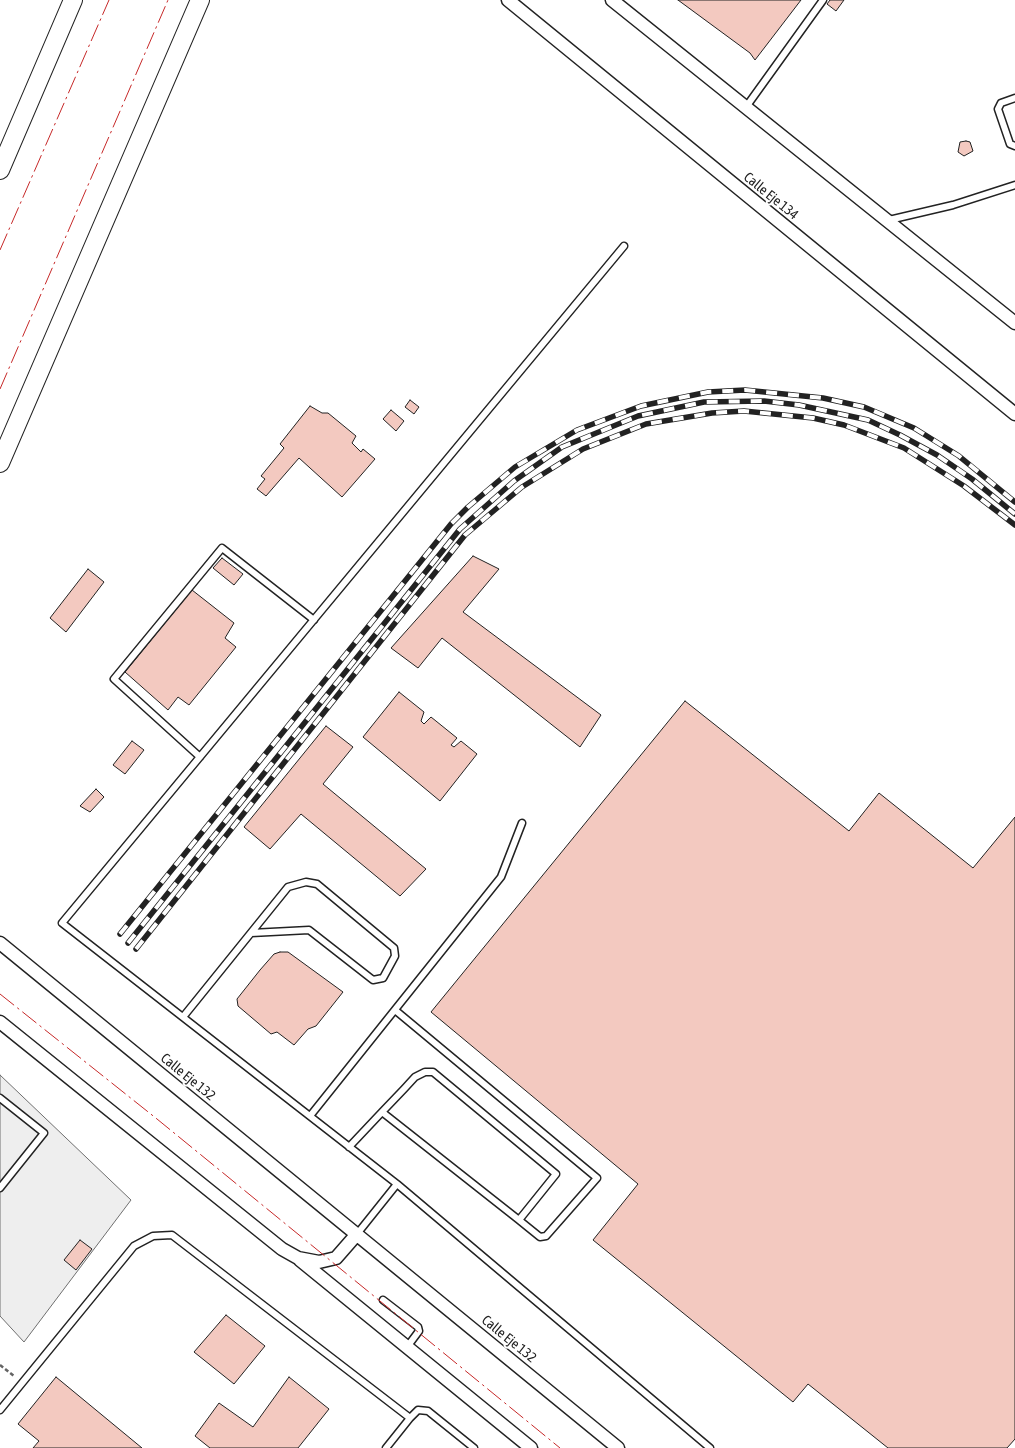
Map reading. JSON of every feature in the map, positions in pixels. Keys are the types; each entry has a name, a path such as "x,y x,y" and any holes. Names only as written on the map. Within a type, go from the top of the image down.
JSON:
{"street":[{"path":"2,161 73,0"},
{"path":"0,463 200,0"},
{"name":"Calle Eje 134","path":"508,0 1015,414"},
{"path":"612,0 1015,324"},
{"name":"Calle Eje 132","path":"0,943 618,1448"},
{"path":"0,1022 282,1249 298,1258 530,1448"},
{"path":"298,1258 319,1262 336,1258 356,1234"}],"lane":[{"path":"746,107 823,0"},
{"path":"1015,98 1001,103 998,109 1010,144 1015,146"},
{"path":"888,220 953,205 1015,185"},
{"path":"624,246 62,923 397,1184 710,1448"},
{"path":"200,757 114,679 222,548 314,620"},
{"path":"310,1116 501,877 522,823"},
{"path":"183,1018 251,933 288,887 306,882 316,884 394,948 396,956 384,978 373,980 309,930 251,933"},
{"path":"382,1112 540,1237 546,1236 597,1178 394,1010"},
{"path":"349,1147 415,1077 425,1072 433,1072 556,1174 519,1220"},
{"path":"0,1098 44,1133 0,1188"},
{"path":"356,1234 397,1184"},
{"path":"0,1410 134,1246 152,1236 172,1235 410,1418"},
{"path":"384,1300 418,1327 419,1331 407,1347"},
{"path":"386,1448 418,1410 428,1411 474,1448"}],"path":[{"path":"0,1364 14,1376 10,1382"}],"shaded area":[{"path":"0,1075 131,1200 24,1342 0,1316"}],"building":[{"path":"678,0 801,0 755,60 750,53"},
{"path":"830,0 844,0 836,11 827,4"},
{"path":"960,142 970,142 973,151 964,156 958,152"},
{"path":"410,400 419,407 414,414 405,407"},
{"path":"310,406 322,413 328,413 356,436 352,443 361,452 363,449 375,459 342,497 299,458 266,496 257,489 265,479 261,476 284,448 280,444"},
{"path":"391,410 404,421 396,431 383,419"},
{"path":"473,556 499,569 463,612 601,715 580,747 442,638 418,668 391,648"},
{"path":"222,558 243,574 234,585 213,568"},
{"path":"88,569 104,582 66,632 50,618"},
{"path":"192,590 234,623 225,638 236,647 189,705 178,697 168,710 125,672"},
{"path":"399,692 424,712 421,721 424,724 431,717 457,738 451,745 454,747 461,741 477,754 440,801 363,737"},
{"path":"685,701 849,831 879,793 973,868 1015,817 1015,1439 1007,1448 888,1448 808,1384 793,1402 593,1240 638,1184 431,1012"},
{"path":"326,726 353,747 323,784 426,869 400,896 301,814 270,849 244,827"},
{"path":"132,741 144,750 125,774 113,765"},
{"path":"96,789 104,797 90,812 80,806"},
{"path":"288,952 343,992 316,1026 308,1029 294,1045 277,1032 271,1034 238,1006 237,999 274,954"},
{"path":"80,1240 92,1249 76,1270 64,1260"},
{"path":"226,1315 265,1346 234,1384 194,1352"},
{"path":"56,1377 142,1448 33,1448 39,1441 18,1424"},
{"path":"289,1377 329,1409 298,1448 210,1448 195,1436 219,1403 253,1427"}],"railway":[{"path":"120,934 451,524 515,467 577,430 641,406 708,392 745,390 823,398 864,407 914,428 959,456 1015,502"},
{"path":"128,943 460,529 514,481 562,447 638,416 704,402 764,401 799,405 868,420 900,435 937,455 972,479 1015,514"},
{"path":"136,949 465,535 522,487 583,449 646,424 712,413 744,411 813,418 844,425 904,448 964,486 1015,525"}],"power":[{"path":"0,250 109,0"},
{"path":"0,389 168,0"},
{"path":"0,994 157,1119 560,1448"}]}
